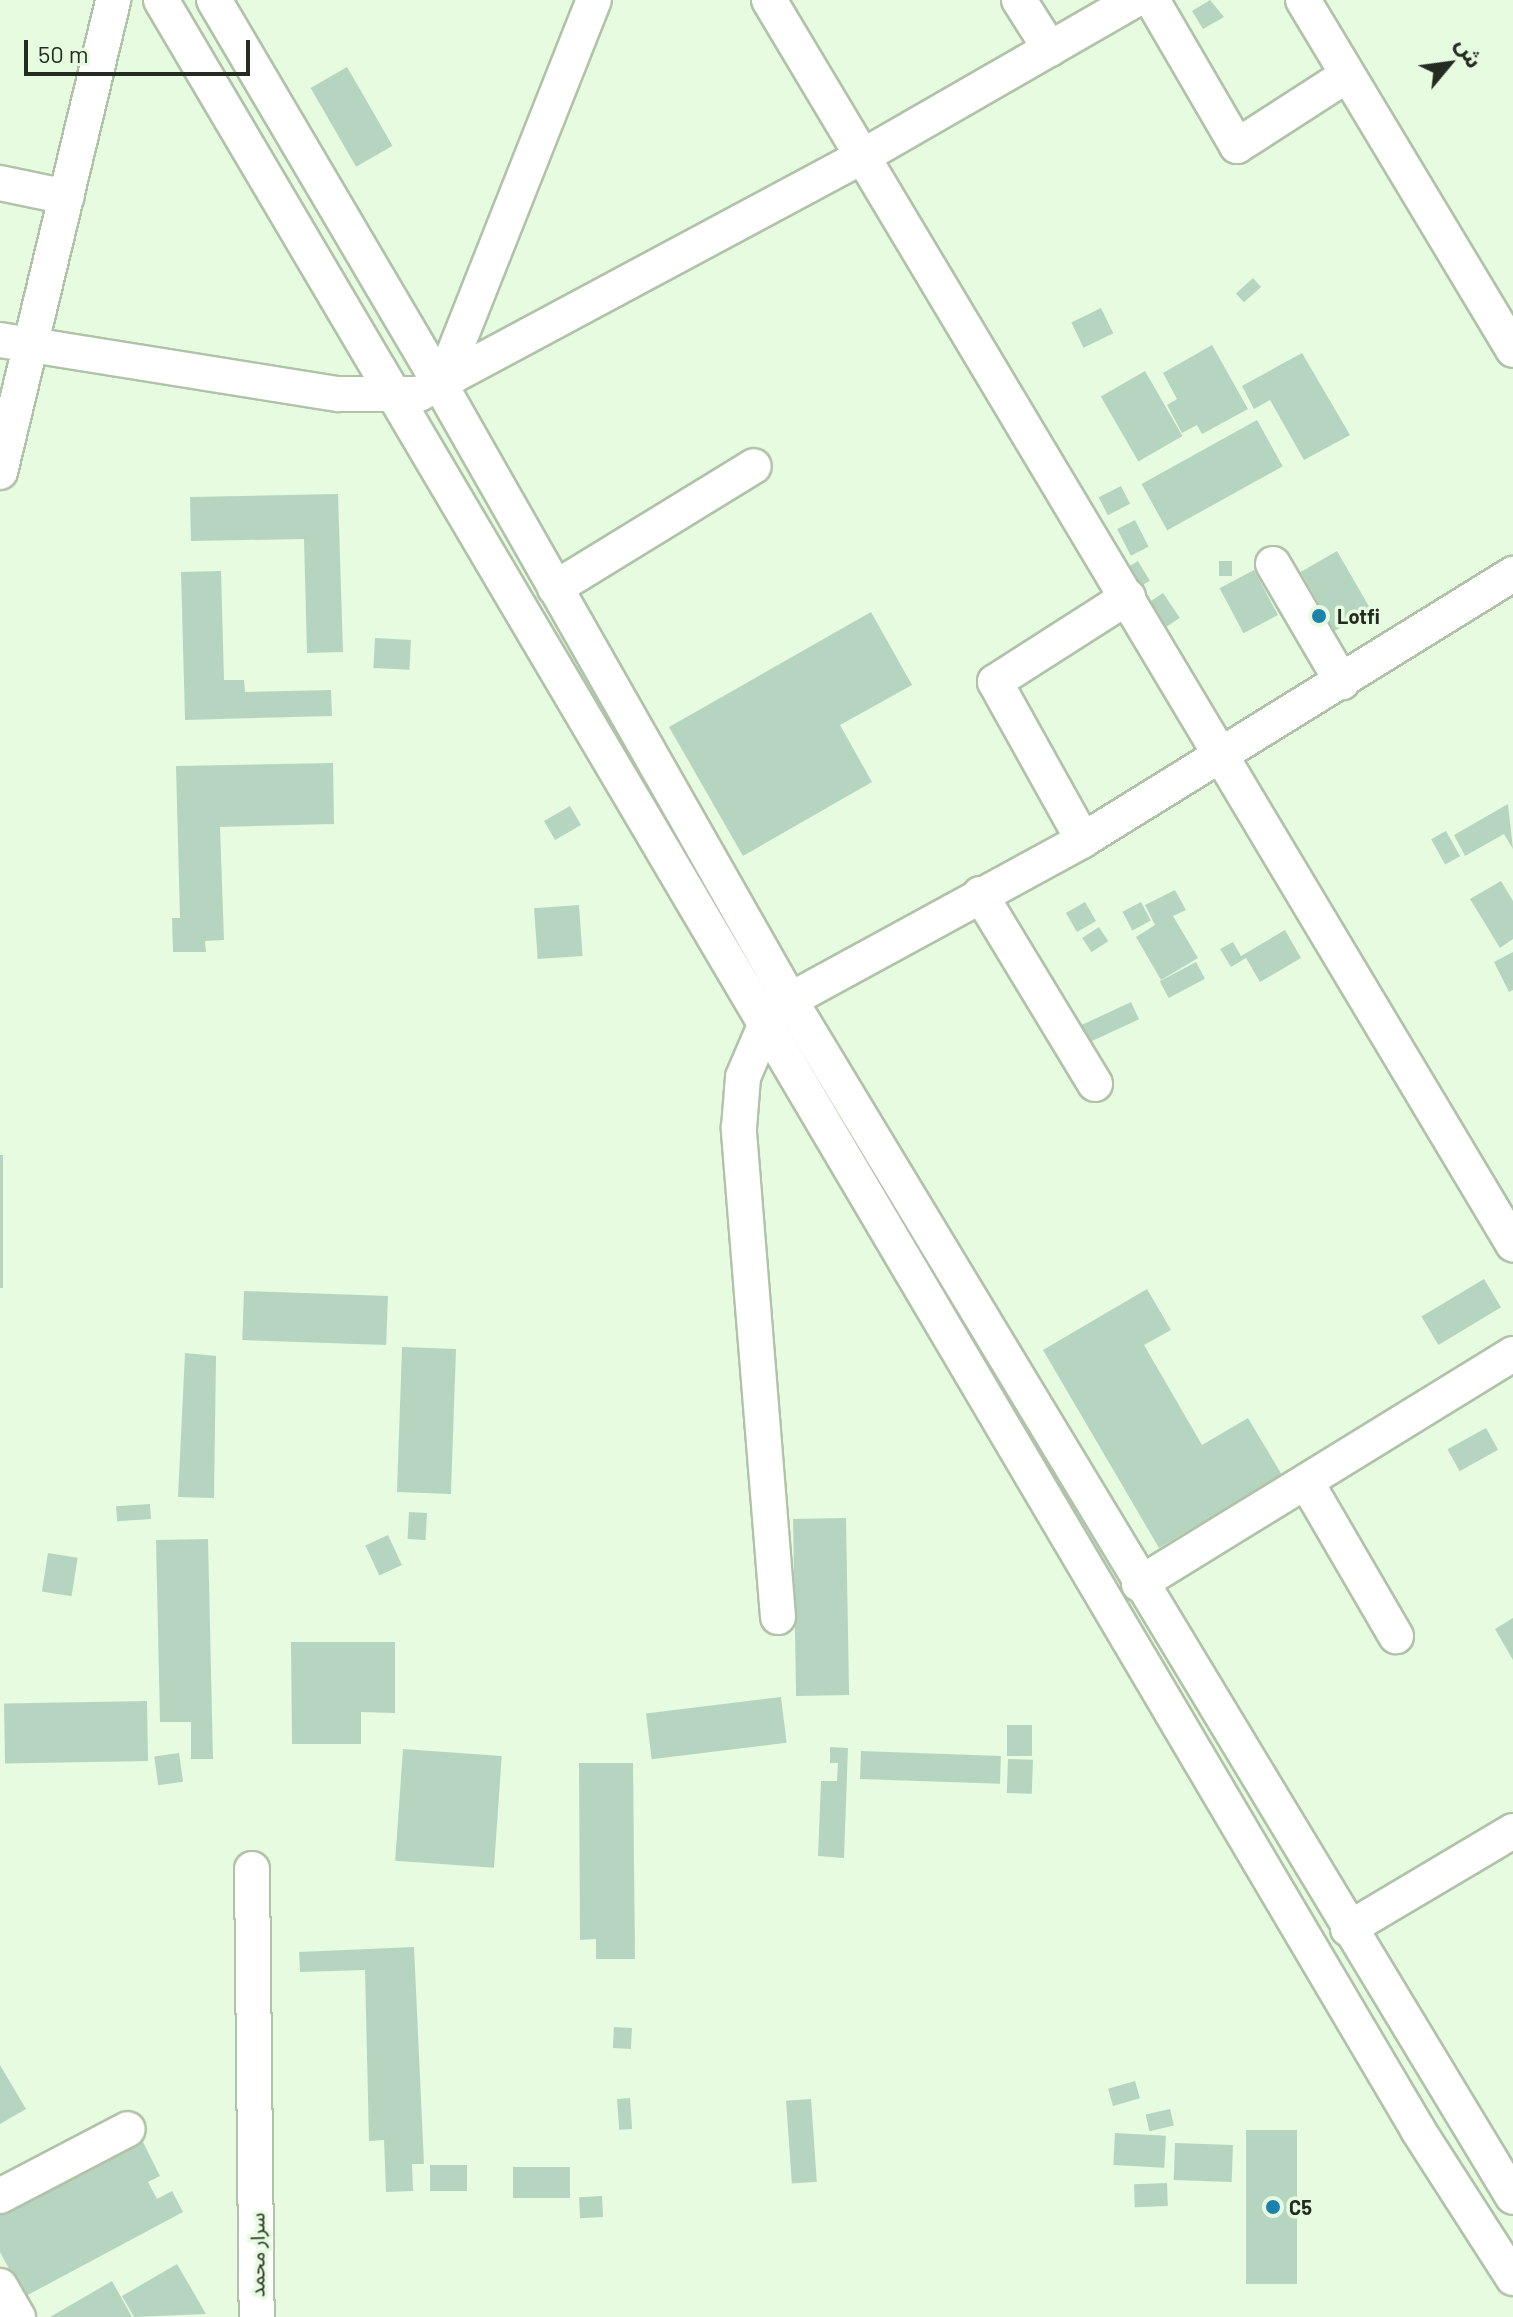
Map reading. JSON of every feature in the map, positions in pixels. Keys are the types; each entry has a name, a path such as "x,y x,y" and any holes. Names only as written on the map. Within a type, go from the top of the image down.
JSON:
{"street":[{"path":"0,472 33,347 113,0"},
{"path":"161,0 395,397 1139,1584 1513,2197"},
{"path":"214,0 441,386 555,588 778,1011 1410,2116 1513,2278"},
{"path":"441,386 594,0"},
{"path":"769,0 865,155 1513,1244"},
{"path":"1019,0 1050,49"},
{"path":"0,340 339,394 395,397 441,386 865,155 1135,0"},
{"path":"1152,0 1237,146 1347,75"},
{"path":"1303,0 1513,350"},
{"path":"0,183 67,197"},
{"path":"555,588 754,466"},
{"path":"1273,564 1342,682"},
{"path":"778,1617 739,1128 743,1077 778,1011 980,894 1083,840 1513,574"},
{"path":"1083,840 995,682 1128,597"},
{"path":"980,894 1095,1084"},
{"path":"1139,1584 1308,1485 1513,1354"},
{"path":"1308,1485 1396,1636"},
{"path":"1348,1929 1513,1831"},
{"name":"سرار محمد","path":"252,1869 257,2317"},
{"path":"0,2196 128,2129"},
{"path":"1483,2232 1513,2212"},
{"path":"0,2286 18,2317"}],"building":[{"path":"1210,0 1224,17 1203,29 1192,11"},
{"path":"347,67 393,146 356,167 311,88"},
{"path":"1253,278 1261,287 1244,302 1236,293"},
{"path":"1101,308 1113,333 1084,348 1071,322"},
{"path":"1212,345 1248,409 1202,434 1197,425 1182,433 1167,405 1177,399 1163,373"},
{"path":"1302,353 1350,435 1304,460 1270,400 1254,409 1242,386"},
{"path":"1145,371 1182,436 1138,461 1101,397"},
{"path":"1257,420 1283,466 1167,530 1142,484"},
{"path":"1121,486 1130,504 1108,515 1099,497"},
{"path":"338,494 343,652 307,653 304,539 191,541 190,497"},
{"path":"1135,520 1149,547 1131,556 1117,529"},
{"path":"1337,551 1371,610 1335,631 1301,572"},
{"path":"1138,561 1150,581 1135,589 1123,570"},
{"path":"1219,561 1232,561 1232,576 1219,576"},
{"path":"1254,570 1278,615 1244,633 1220,588"},
{"path":"221,571 224,680 244,680 245,692 331,690 332,716 185,720 181,572"},
{"path":"1163,593 1180,618 1165,628 1148,603"},
{"path":"871,612 912,685 840,725 872,782 743,856 669,727"},
{"path":"375,638 411,640 409,670 373,668"},
{"path":"333,763 334,824 220,827 224,940 205,941 206,952 173,952 172,918 180,918 176,766"},
{"path":"1508,804 1513,849 1504,834 1465,856 1454,835"},
{"path":"570,806 581,825 555,840 544,821"},
{"path":"1446,831 1460,856 1445,865 1431,839"},
{"path":"1501,881 1513,901 1513,939 1500,948 1470,899"},
{"path":"1175,890 1186,910 1173,916 1198,958 1161,980 1136,937 1155,925 1145,905"},
{"path":"1085,902 1096,921 1077,932 1066,913"},
{"path":"1141,902 1151,921 1132,930 1122,912"},
{"path":"579,905 583,956 538,959 534,908"},
{"path":"1099,927 1108,941 1091,952 1082,938"},
{"path":"1285,930 1301,958 1260,982 1246,958 1231,967 1220,949 1233,942 1241,956"},
{"path":"1513,952 1513,990 1509,992 1494,962"},
{"path":"1196,962 1205,979 1169,998 1160,981"},
{"path":"1131,1002 1139,1019 1082,1046 1074,1029"},
{"path":"0,1155 3,1155 3,1288 0,1288"},
{"path":"1484,1279 1501,1307 1438,1345 1421,1317"},
{"path":"1147,1289 1171,1330 1144,1345 1202,1445 1248,1418 1282,1475 1159,1548 1043,1350"},
{"path":"244,1291 388,1296 386,1345 242,1340"},
{"path":"402,1347 456,1349 451,1494 397,1492"},
{"path":"185,1353 216,1356 214,1498 178,1497"},
{"path":"1486,1428 1498,1450 1460,1471 1448,1449"},
{"path":"150,1504 151,1519 117,1521 116,1506"},
{"path":"409,1512 427,1513 426,1540 408,1539"},
{"path":"846,1518 849,1695 796,1696 793,1519"},
{"path":"388,1535 402,1565 379,1575 365,1546"},
{"path":"208,1539 213,1759 191,1759 191,1722 160,1722 156,1540"},
{"path":"48,1553 78,1558 72,1596 42,1592"},
{"path":"1513,1618 1513,1660 1495,1629"},
{"path":"291,1642 395,1642 395,1713 361,1712 361,1744 292,1744"},
{"path":"781,1697 787,1743 652,1759 646,1714"},
{"path":"147,1701 148,1761 5,1763 4,1703"},
{"path":"1007,1725 1032,1725 1032,1756 1007,1756"},
{"path":"830,1747 848,1748 844,1858 818,1856 821,1781 837,1781 838,1763 830,1763"},
{"path":"403,1749 502,1756 494,1868 395,1861"},
{"path":"861,1751 1001,1756 1000,1784 860,1779"},
{"path":"179,1753 183,1782 158,1785 154,1756"},
{"path":"1008,1759 1033,1760 1032,1794 1007,1793"},
{"path":"579,1763 633,1763 635,1959 596,1959 596,1939 580,1940"},
{"path":"414,1947 424,2164 412,2164 413,2191 386,2192 384,2140 369,2141 365,1970 300,1972 299,1952"},
{"path":"614,2027 632,2028 631,2049 613,2048"},
{"path":"0,2065 26,2109 0,2124"},
{"path":"1135,2081 1140,2098 1113,2106 1108,2089"},
{"path":"630,2098 632,2129 619,2130 617,2099"},
{"path":"811,2099 817,2182 792,2184 786,2101"},
{"path":"1170,2109 1174,2126 1149,2131 1146,2115"},
{"path":"132,2120 160,2176 148,2182 157,2199 172,2191 183,2212 24,2297 0,2252 0,2204"},
{"name":"C5","path":"1246,2130 1297,2130 1297,2284 1246,2284"},
{"path":"1115,2133 1166,2136 1164,2168 1113,2165"},
{"path":"1175,2143 1233,2145 1232,2182 1174,2180"},
{"path":"430,2165 467,2165 467,2191 430,2191"},
{"path":"513,2167 570,2167 570,2198 513,2198"},
{"path":"1167,2183 1168,2206 1135,2207 1134,2184"},
{"path":"602,2196 603,2217 580,2218 579,2197"},
{"path":"177,2264 206,2314 134,2317 122,2296"},
{"path":"112,2281 132,2317 50,2317"}],"place":[{"name":"Lotfi","path":"1319,616"},
{"name":"C5","path":"1273,2207"}]}
